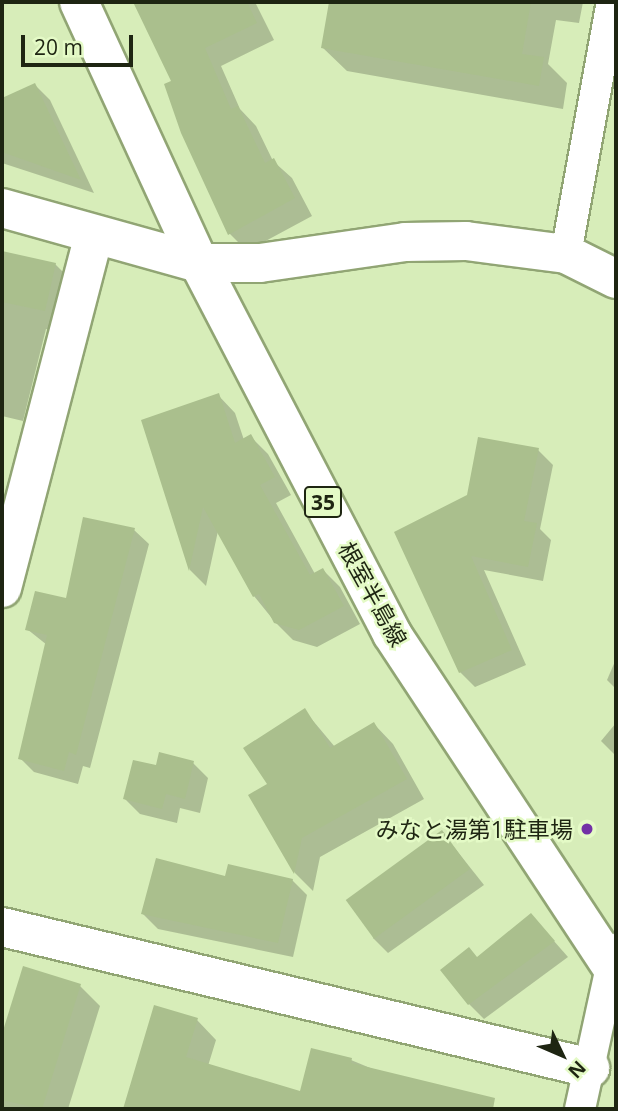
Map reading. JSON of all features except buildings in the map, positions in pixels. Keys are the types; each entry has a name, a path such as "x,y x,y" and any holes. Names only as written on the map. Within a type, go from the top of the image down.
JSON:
{"street":[{"name":"根室半島線","path":"79,2 199,263 392,634 614,961"},
{"path":"566,254 612,2"},
{"path":"2,208 94,236 199,263 260,263 405,242 466,241 566,254 616,279"},
{"path":"2,588 94,236"},
{"path":"2,928 590,1068"},
{"path":"580,1109 614,961"}],"place":[{"name":"みなと湯第1駐車場","path":"587,829"}]}
